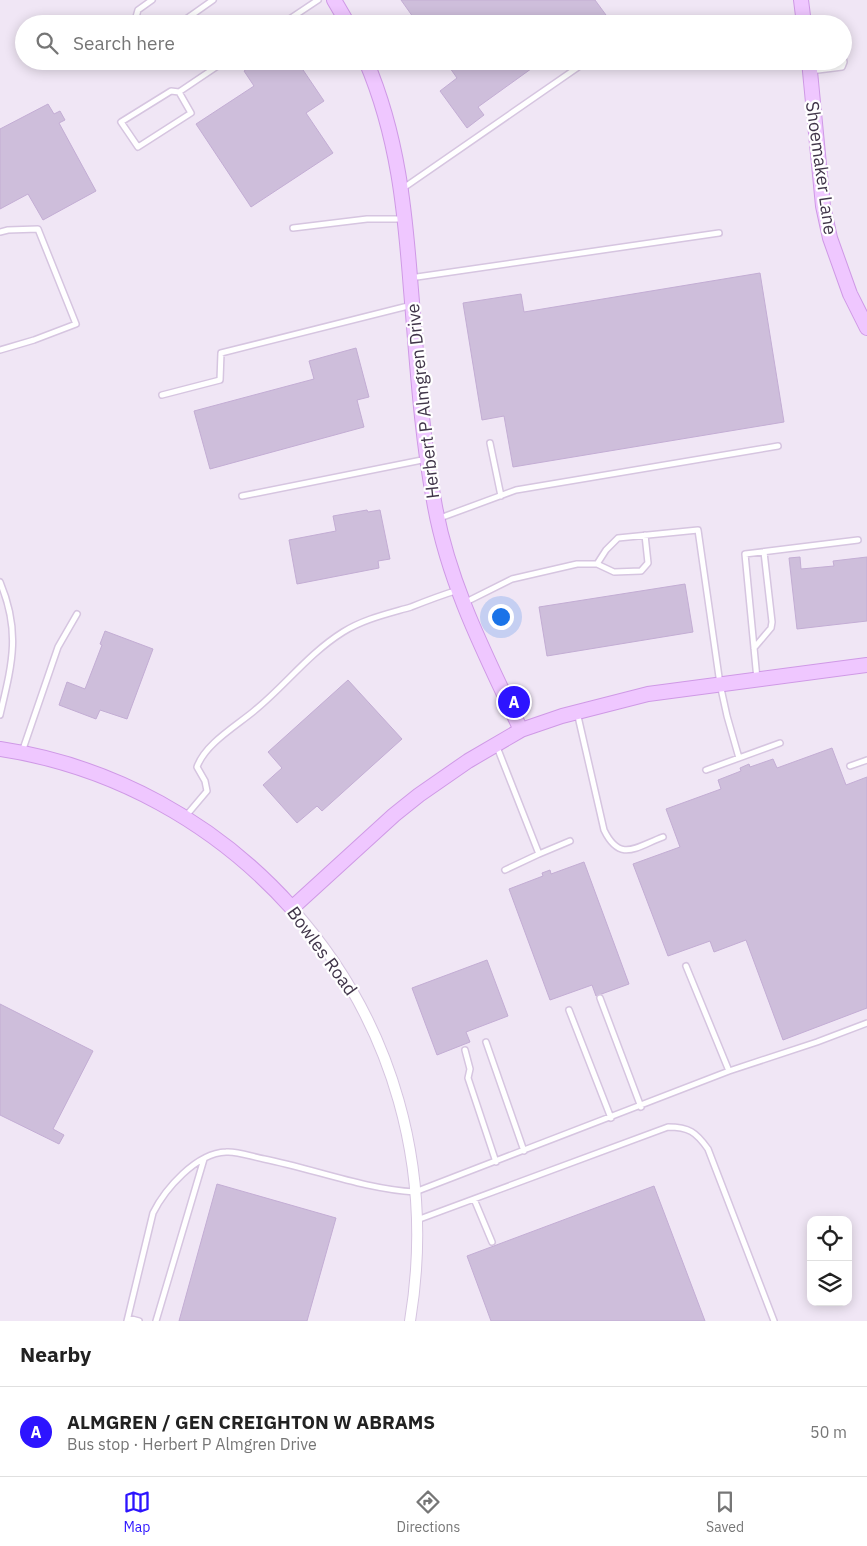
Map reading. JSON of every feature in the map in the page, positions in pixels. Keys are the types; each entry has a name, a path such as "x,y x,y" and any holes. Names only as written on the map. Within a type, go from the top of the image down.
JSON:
{"street":[{"path":"334,0 343,15"},
{"path":"801,0 803,15"},
{"name":"Herbert P Almgren Drive","path":"370,70 388,122 402,189 427,459 437,519 446,554 463,603 521,730"},
{"name":"Shoemaker Lane","path":"809,70 823,206 830,238 850,294 867,328"},
{"path":"292,908 407,804 444,777 521,730 577,712 648,694 867,665"},
{"name":"Bowles Road","path":"0,749 22,752 63,762 106,777 152,798 185,817 242,858 270,884 292,908 340,969 378,1041 402,1111 412,1158 418,1220 416,1275 410,1321"}],"lane":[{"path":"137,15 138,10 152,0"},
{"path":"192,15 213,0"},
{"path":"296,15 318,0"},
{"path":"179,92 191,113 138,148 121,122 171,91 179,92 212,70"},
{"path":"402,189 574,70"},
{"path":"293,228 366,219 405,219"},
{"path":"0,232 38,229 76,324 34,340 0,350"},
{"path":"410,278 719,233"},
{"path":"162,395 220,380 221,353 413,305"},
{"path":"490,443 501,496"},
{"path":"437,519 516,490 778,446"},
{"path":"242,496 427,459"},
{"path":"597,564 606,550 618,538 698,530 720,684 739,758"},
{"path":"463,603 512,579 577,564 597,564 614,572 641,571 648,563 645,536"},
{"path":"757,679 745,554 858,540"},
{"path":"754,648 771,628 772,622 764,552"},
{"path":"0,582 8,602 13,631 12,663 0,715"},
{"path":"185,817 207,791 205,781 197,767 208,749 259,708 319,649 344,632 375,617 458,590"},
{"path":"22,752 58,647 77,614"},
{"path":"577,712 604,830 610,842 616,848 626,851 663,837"},
{"path":"706,770 780,743"},
{"path":"496,744 539,854"},
{"path":"850,766 867,760"},
{"path":"505,870 570,842"},
{"path":"686,966 729,1071"},
{"path":"600,998 641,1106"},
{"path":"569,1010 611,1118"},
{"path":"139,1321 127,1319 153,1213 166,1192 179,1177 204,1159 215,1154 227,1152 281,1162 392,1191 416,1192 729,1071 817,1042 867,1023"},
{"path":"486,1042 524,1151"},
{"path":"465,1050 470,1069 468,1078 496,1162"},
{"path":"418,1220 668,1127 683,1127 699,1135 708,1149 774,1321"},
{"path":"156,1321 204,1159"},
{"path":"474,1199 492,1242"}],"building":[{"path":"401,0 595,0 606,15 412,15"},
{"path":"303,70 324,101 306,113 333,153 251,207 196,124 254,86 244,71"},
{"path":"451,70 529,70 478,107 484,115 467,128 440,91 457,78"},
{"path":"48,104 54,114 60,111 65,120 59,123 96,191 43,220 28,194 0,209 0,129"},
{"path":"760,273 784,422 513,467 504,416 482,420 463,303 521,294 524,312"},
{"path":"356,348 369,397 357,400 364,427 210,469 194,411 314,379 309,361"},
{"path":"367,510 368,512 380,510 390,559 378,561 379,568 297,584 289,540 336,531 333,516"},
{"path":"800,557 801,569 834,566 833,561 867,557 867,621 797,629 789,558"},
{"path":"685,584 693,632 547,656 539,607"},
{"path":"105,631 153,649 127,719 100,710 96,719 59,705 67,682 85,689 102,645 100,644"},
{"path":"348,680 402,739 322,811 317,806 297,823 263,785 282,768 268,752"},
{"path":"832,748 846,785 867,777 867,1008 783,1040 746,940 714,952 710,941 668,956 633,864 680,847 666,809 721,789 718,780 741,771 740,768 749,764 750,767 773,759 777,768"},
{"path":"584,862 629,984 596,996 592,985 550,1000 509,889 543,876 542,873 550,870 551,874"},
{"path":"487,960 508,1016 466,1032 470,1042 437,1055 412,988"},
{"path":"0,1004 93,1051 53,1129 64,1135 59,1144 0,1115"},
{"path":"217,1184 336,1218 307,1321 179,1321"},
{"path":"654,1186 705,1321 491,1321 467,1256"}],"place":[{"name":"ALMGREN / GEN CREIGHTON W ABRAMS","path":"514,702"}]}
